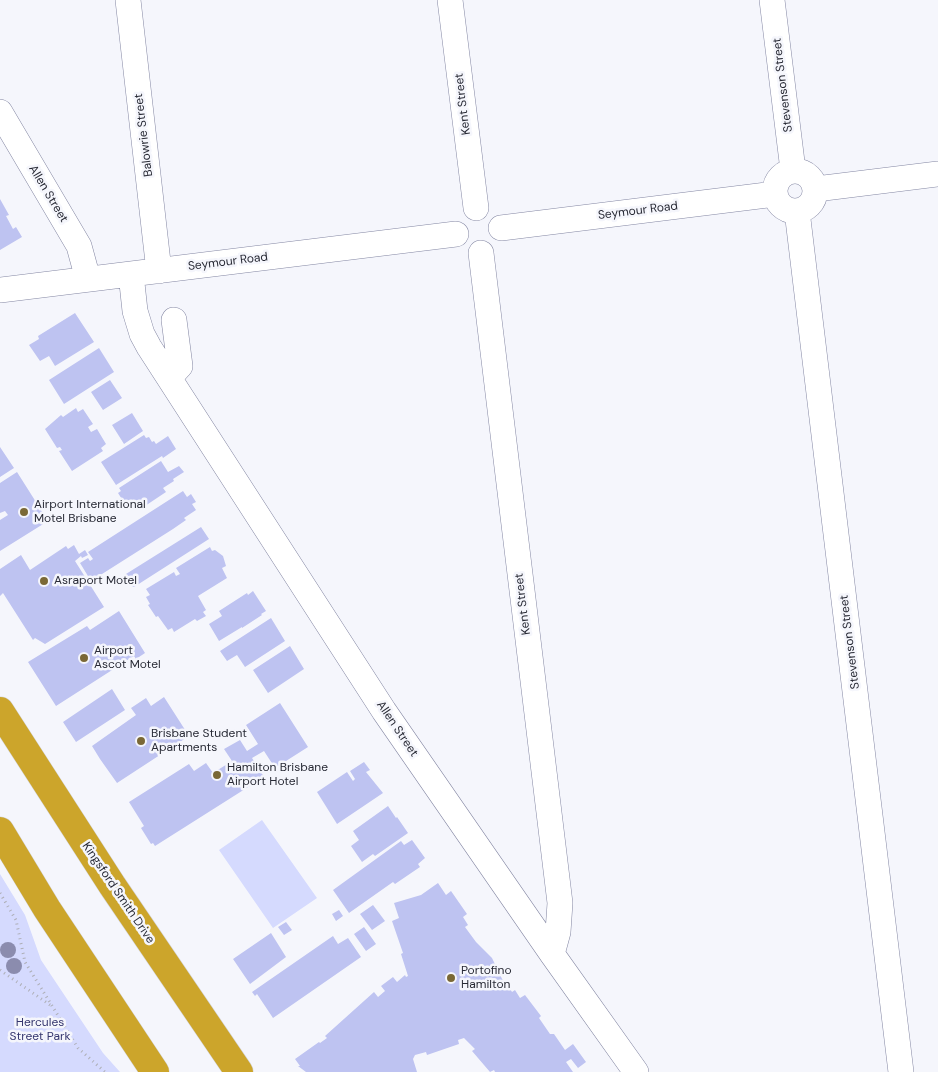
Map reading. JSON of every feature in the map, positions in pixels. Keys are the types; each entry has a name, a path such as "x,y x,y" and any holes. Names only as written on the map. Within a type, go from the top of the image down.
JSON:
{"highway":[{"name":"Kingsford Smith Drive","path":"0,711 117,893 239,1072"},
{"path":"0,831 47,909 155,1072"}],"street":[{"name":"Balowrie Street","path":"128,0 160,271"},
{"name":"Kent Street","path":"450,0 476,208"},
{"name":"Stevenson Street","path":"772,0 793,170"},
{"name":"Allen Street","path":"0,112 79,246 88,279"},
{"path":"793,170 806,173 811,177 816,189 815,196 809,206 797,211 780,206 775,194 777,181 787,172 793,170"},
{"path":"816,189 938,174"},
{"name":"Seymour Road","path":"501,228 775,194"},
{"path":"476,208 490,211 499,222 501,228 494,247 481,253 468,250 458,240 456,234 458,219 463,214 476,208"},
{"name":"Stevenson Street","path":"797,211 901,1072"},
{"name":"Seymour Road","path":"0,290 456,234"},
{"name":"Kent Street","path":"481,253 560,903 558,932 552,954"},
{"name":"Allen Street","path":"131,274 135,311 142,334 169,378 384,711 636,1072"},
{"path":"169,378 180,366 174,320"}],"path":[{"path":"0,893 16,920 25,962 78,1048 105,1072"},
{"path":"0,970 52,1007"}],"green space":[{"path":"262,820 317,898 273,928 219,850"},
{"name":"Hercules Street Park","path":"0,874 25,915 41,960 103,1053 120,1072 0,1072"}],"building":[{"path":"0,199 9,215 6,216 13,229 16,227 22,237 0,250"},
{"path":"75,313 94,342 55,366 49,356 40,361 29,345 39,339 38,336"},
{"path":"99,348 114,372 64,404 49,380"},
{"path":"110,380 122,398 103,410 91,392"},
{"path":"76,408 78,412 83,409 93,424 88,427 91,432 97,429 106,444 101,448 103,451 72,471 59,451 62,450 60,447 57,448 45,429 61,415 63,417"},
{"path":"132,413 143,431 124,444 112,425"},
{"path":"144,435 156,444 168,436 176,449 116,485 101,462"},
{"name":"Airport International Motel Brisbane","path":"0,447 14,468 0,477"},
{"path":"161,461 168,472 179,466 184,472 163,488 166,492 142,508 136,501 127,507 118,493 121,491 119,488"},
{"name":"Airport International Motel Brisbane","path":"17,472 48,521 0,551 0,520 8,515 5,511 0,513 0,483"},
{"name":"Asraport Motel","path":"183,491 187,497 191,494 196,502 192,504 196,510 184,518 186,520 91,581 80,563 88,558 90,561 93,559 88,552"},
{"path":"201,527 209,539 134,587 118,579"},
{"name":"Asraport Motel","path":"74,545 79,554 85,550 88,555 82,558 81,556 75,561 104,607 45,644 35,638 33,640 3,593 0,596 0,569 21,555 30,570 66,546 68,549"},
{"path":"210,547 212,551 215,550 223,556 226,566 222,568 227,578 198,596 206,610 203,612 206,616 197,621 195,619 174,632 172,628 168,630 148,605 150,604 146,597 150,595 146,589 174,572 176,576 180,574 176,568"},
{"path":"253,591 266,611 219,641 209,624 222,616 219,611"},
{"name":"Airport Ascot Motel","path":"119,611 145,653 136,659 134,656 56,706 28,662 87,626 90,630"},
{"path":"271,618 285,641 245,667 237,655 227,661 220,651"},
{"path":"290,646 304,669 268,693 253,670"},
{"path":"112,689 125,710 76,742 63,722"},
{"name":"Brisbane Student Apartments","path":"164,697 189,736 117,783 92,746 136,715 131,708 146,698 151,706"},
{"name":"Hamilton Brisbane Airport Hotel","path":"280,703 308,747 275,768 264,751 252,758 264,777 155,846 153,843 151,844 141,828 144,826 129,802 189,764 194,771 206,763 213,773 232,761 224,749 240,740 247,751 258,744 246,725"},
{"path":"364,762 370,770 366,772 383,793 337,824 317,792 347,772 353,781 355,779 350,771"},
{"path":"388,806 408,833 375,856 373,854 362,862 351,846 359,840 353,831"},
{"path":"412,840 425,858 418,864 420,867 395,884 393,882 349,913 333,890 401,841 404,845"},
{"name":"Portofino Hamilton","path":"438,883 446,895 451,891 467,914 463,917 468,925 465,927 476,942 492,958 504,983 506,982 512,992 515,990 520,998 525,995 541,1016 539,1018 550,1034 554,1034 565,1050 573,1044 586,1062 578,1068 571,1059 566,1062 573,1072 495,1072 494,1070 490,1072 472,1051 475,1049 464,1038 458,1040 459,1044 427,1055 426,1052 415,1055 413,1059 417,1072 306,1072 298,1066 300,1066 295,1059 327,1038 325,1036 374,992 378,997 385,991 381,986 393,977 397,982 405,975 406,977 408,976 401,954 403,953 392,921 399,918 394,903 421,895"},
{"path":"373,905 385,921 372,930 360,914"},
{"path":"339,910 343,916 336,921 332,914"},
{"path":"286,922 292,930 284,935 278,927"},
{"path":"364,927 376,944 366,951 354,934"},
{"path":"271,933 286,957 250,984 233,959"},
{"path":"333,936 338,944 348,938 361,957 273,1018 257,994 255,996 252,992"}],"place":[{"name":"Airport International Motel Brisbane","path":"24,512"},
{"name":"Asraport Motel","path":"44,581"},
{"name":"Airport Ascot Motel","path":"84,658"},
{"name":"Brisbane Student Apartments","path":"141,741"},
{"name":"Hamilton Brisbane Airport Hotel","path":"217,775"},
{"name":"Portofino Hamilton","path":"451,978"}]}
